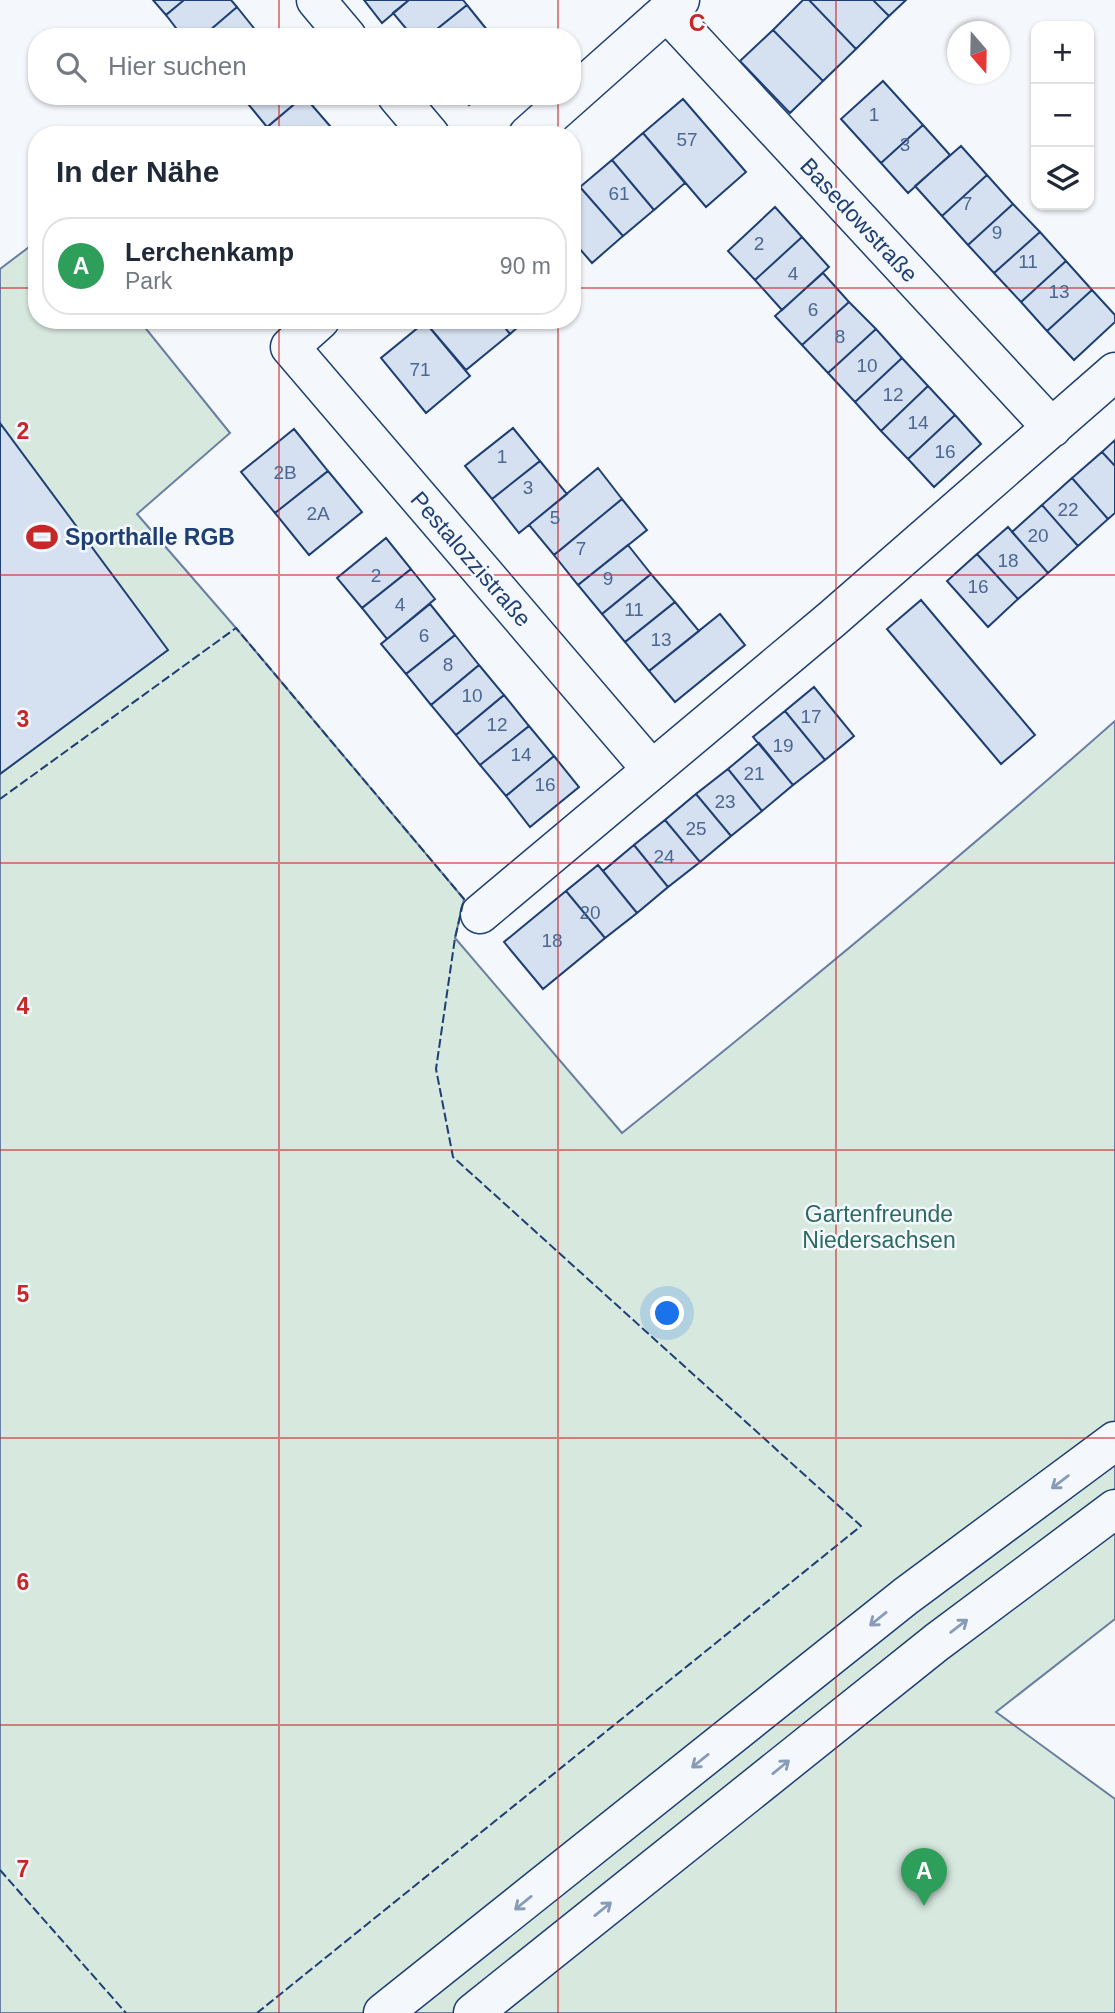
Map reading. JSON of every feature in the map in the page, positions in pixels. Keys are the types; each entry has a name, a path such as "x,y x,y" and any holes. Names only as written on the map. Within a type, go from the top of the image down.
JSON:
{"main road":[{"path":"316,0 339,28"},
{"path":"581,88 673,6"},
{"name":"Basedowstraße","path":"673,6 1052,428"},
{"path":"405,105 422,126"},
{"path":"538,126 562,105"},
{"name":"Pestalozzistraße","path":"310,329 290,347 652,770"},
{"path":"480,914 832,619 1115,372"},
{"path":"383,2013 906,1596 1115,1441"},
{"path":"473,2013 937,1642 1115,1508"}],"green space":[{"name":"Gartenfreunde Niedersachsen","path":"28,248 28,329 146,329 230,433 137,514 464,899 455,938 622,1133 871,930 1115,721 1115,1619 996,1712 1115,1799 1115,2013 0,2013 0,269"}],"building":[{"path":"153,0 184,0 166,15"},
{"path":"184,0 231,0 237,7 212,28 176,28 166,15"},
{"path":"364,0 409,0 382,23"},
{"path":"409,0 463,0 467,5 438,28 406,28 393,13"},
{"path":"803,0 809,0 856,49 823,81 773,30"},
{"path":"809,0 873,0 889,16 856,49"},
{"path":"873,0 906,0 889,16"},
{"path":"467,5 486,28 438,28"},
{"path":"237,7 254,28 212,28"},
{"path":"773,30 823,81 790,113 740,61"},
{"path":"883,81 923,125 881,163 841,119"},
{"path":"683,99 746,172 706,207 643,133"},
{"path":"249,105 293,105 268,126"},
{"path":"293,105 312,105 330,126 269,126"},
{"path":"923,125 950,155 908,193 881,163"},
{"path":"643,133 685,183 654,210 612,160"},
{"path":"961,146 987,175 942,216 915,186"},
{"path":"612,160 654,210 623,236 581,186"},
{"path":"987,175 1013,204 968,245 942,216"},
{"path":"581,188 623,236 592,263 581,250"},
{"path":"1013,204 1040,232 994,273 968,245"},
{"path":"775,207 802,237 755,280 728,251"},
{"path":"1040,232 1066,261 1021,302 994,273"},
{"path":"802,237 829,267 782,310 755,280"},
{"path":"1066,261 1092,290 1047,331 1021,302"},
{"path":"823,273 849,302 802,345 775,316"},
{"path":"1092,290 1115,315 1115,322 1074,360 1047,331"},
{"path":"849,302 876,329 828,373 802,345"},
{"path":"416,329 431,329 470,376 426,413 381,358"},
{"path":"431,329 506,329 510,334 466,370"},
{"path":"876,329 902,358 855,402 828,373"},
{"path":"902,358 928,386 881,431 855,402"},
{"path":"928,386 955,415 908,459 881,431"},
{"path":"955,415 981,444 934,487 908,459"},
{"name":"Sporthalle RGB","path":"0,423 168,650 0,774"},
{"path":"513,428 540,461 492,499 465,466"},
{"path":"294,429 328,471 275,513 241,472"},
{"path":"1115,440 1115,466 1102,452"},
{"path":"1102,452 1115,466 1115,513 1108,519 1072,478"},
{"path":"540,461 567,494 519,533 492,499"},
{"path":"598,468 622,499 554,555 529,525"},
{"path":"328,471 362,512 309,555 275,513"},
{"path":"1072,478 1108,519 1078,546 1042,505"},
{"path":"622,499 647,530 578,585 554,555"},
{"path":"1042,505 1078,546 1048,573 1012,532"},
{"path":"1008,527 1048,573 1018,599 977,554"},
{"path":"386,538 411,569 362,608 337,578"},
{"path":"628,545 651,574 602,614 578,585"},
{"path":"977,554 1018,599 988,627 947,581"},
{"path":"411,569 435,599 387,639 362,608"},
{"path":"651,574 675,602 625,642 602,614"},
{"path":"921,600 1035,735 1001,764 887,629"},
{"path":"675,602 699,631 649,671 625,642"},
{"path":"430,604 455,635 406,674 381,644"},
{"path":"720,614 745,645 675,702 649,671"},
{"path":"455,635 479,665 431,705 406,674"},
{"path":"479,665 504,695 456,735 431,705"},
{"path":"814,687 854,736 825,760 785,711"},
{"path":"504,695 529,726 480,765 456,735"},
{"path":"785,711 825,760 793,785 753,737"},
{"path":"529,726 554,756 506,796 480,765"},
{"path":"759,743 793,785 762,811 728,769"},
{"path":"554,756 579,787 530,827 506,796"},
{"path":"728,769 762,811 731,836 696,794"},
{"path":"696,794 731,836 700,862 665,820"},
{"path":"665,820 700,862 668,887 634,845"},
{"path":"634,845 668,887 637,913 603,871"},
{"path":"598,865 637,913 605,938 566,891"},
{"path":"566,891 605,938 543,989 504,942"}],"fence":[{"path":"0,799 236,628 464,899 455,938 436,1069 453,1157 861,1526 257,2013"},
{"path":"0,1870 126,2013"}],"place":[{"name":"Sporthalle RGB","path":"42,537"},
{"name":"Lerchenkamp","path":"924,1906"}]}
